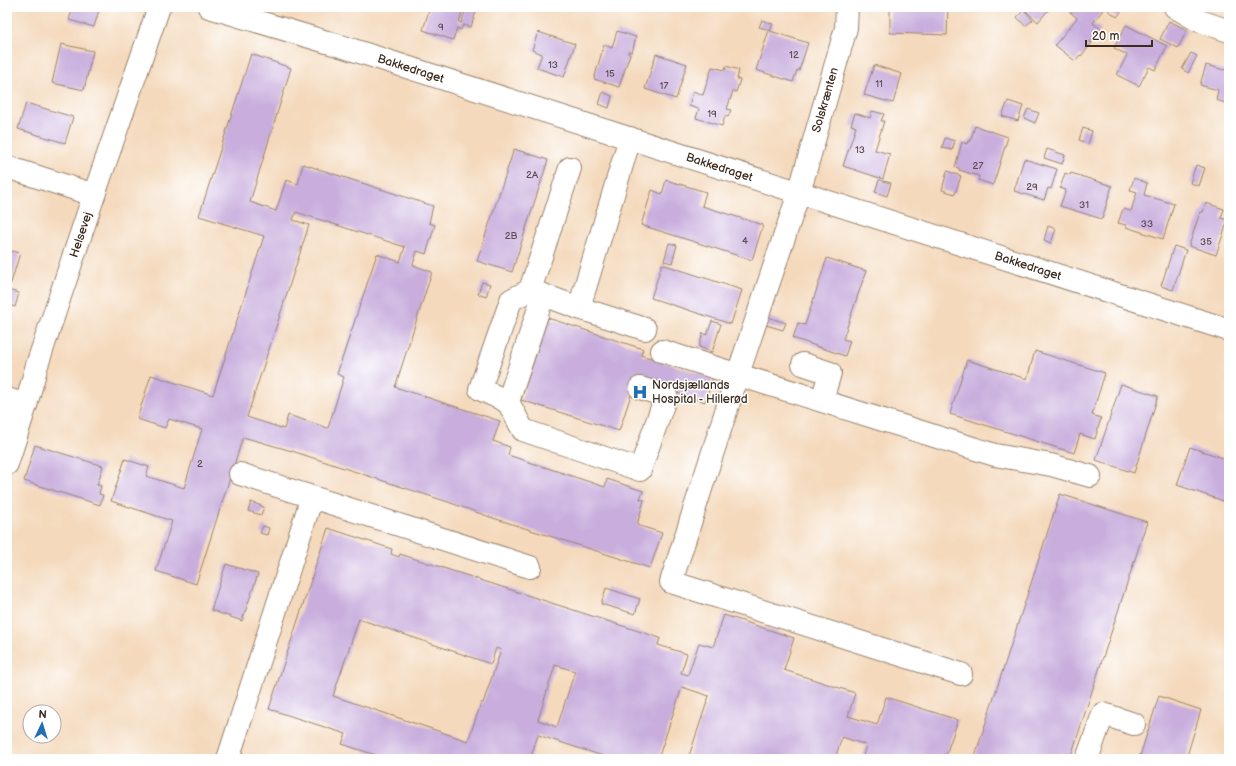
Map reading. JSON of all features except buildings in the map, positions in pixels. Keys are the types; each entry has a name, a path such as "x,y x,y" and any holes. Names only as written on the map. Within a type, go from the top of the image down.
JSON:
{"street":[{"name":"Helsevej","path":"7,464 16,402 37,365 159,7"},
{"name":"Bakkedraget","path":"208,7 347,48 1229,330"},
{"name":"Solskrænten","path":"847,7 846,28 799,192 738,374 671,582 961,674"},
{"path":"1175,7 1197,20 1229,31"},
{"path":"579,308 630,138"},
{"path":"7,167 94,195"},
{"path":"508,402 570,168"},
{"path":"640,388 666,396 640,470 523,430 508,402 480,389 512,300 536,293 645,329"},
{"path":"662,351 996,455 1051,465 1090,476"},
{"path":"803,364 830,373 822,400"},
{"path":"240,474 530,567"},
{"path":"228,759 312,497"},
{"path":"1087,759 1103,714 1134,724"}],"place":[{"name":"Nordsjællands Hospital - Hillerød","path":"640,392"}]}
